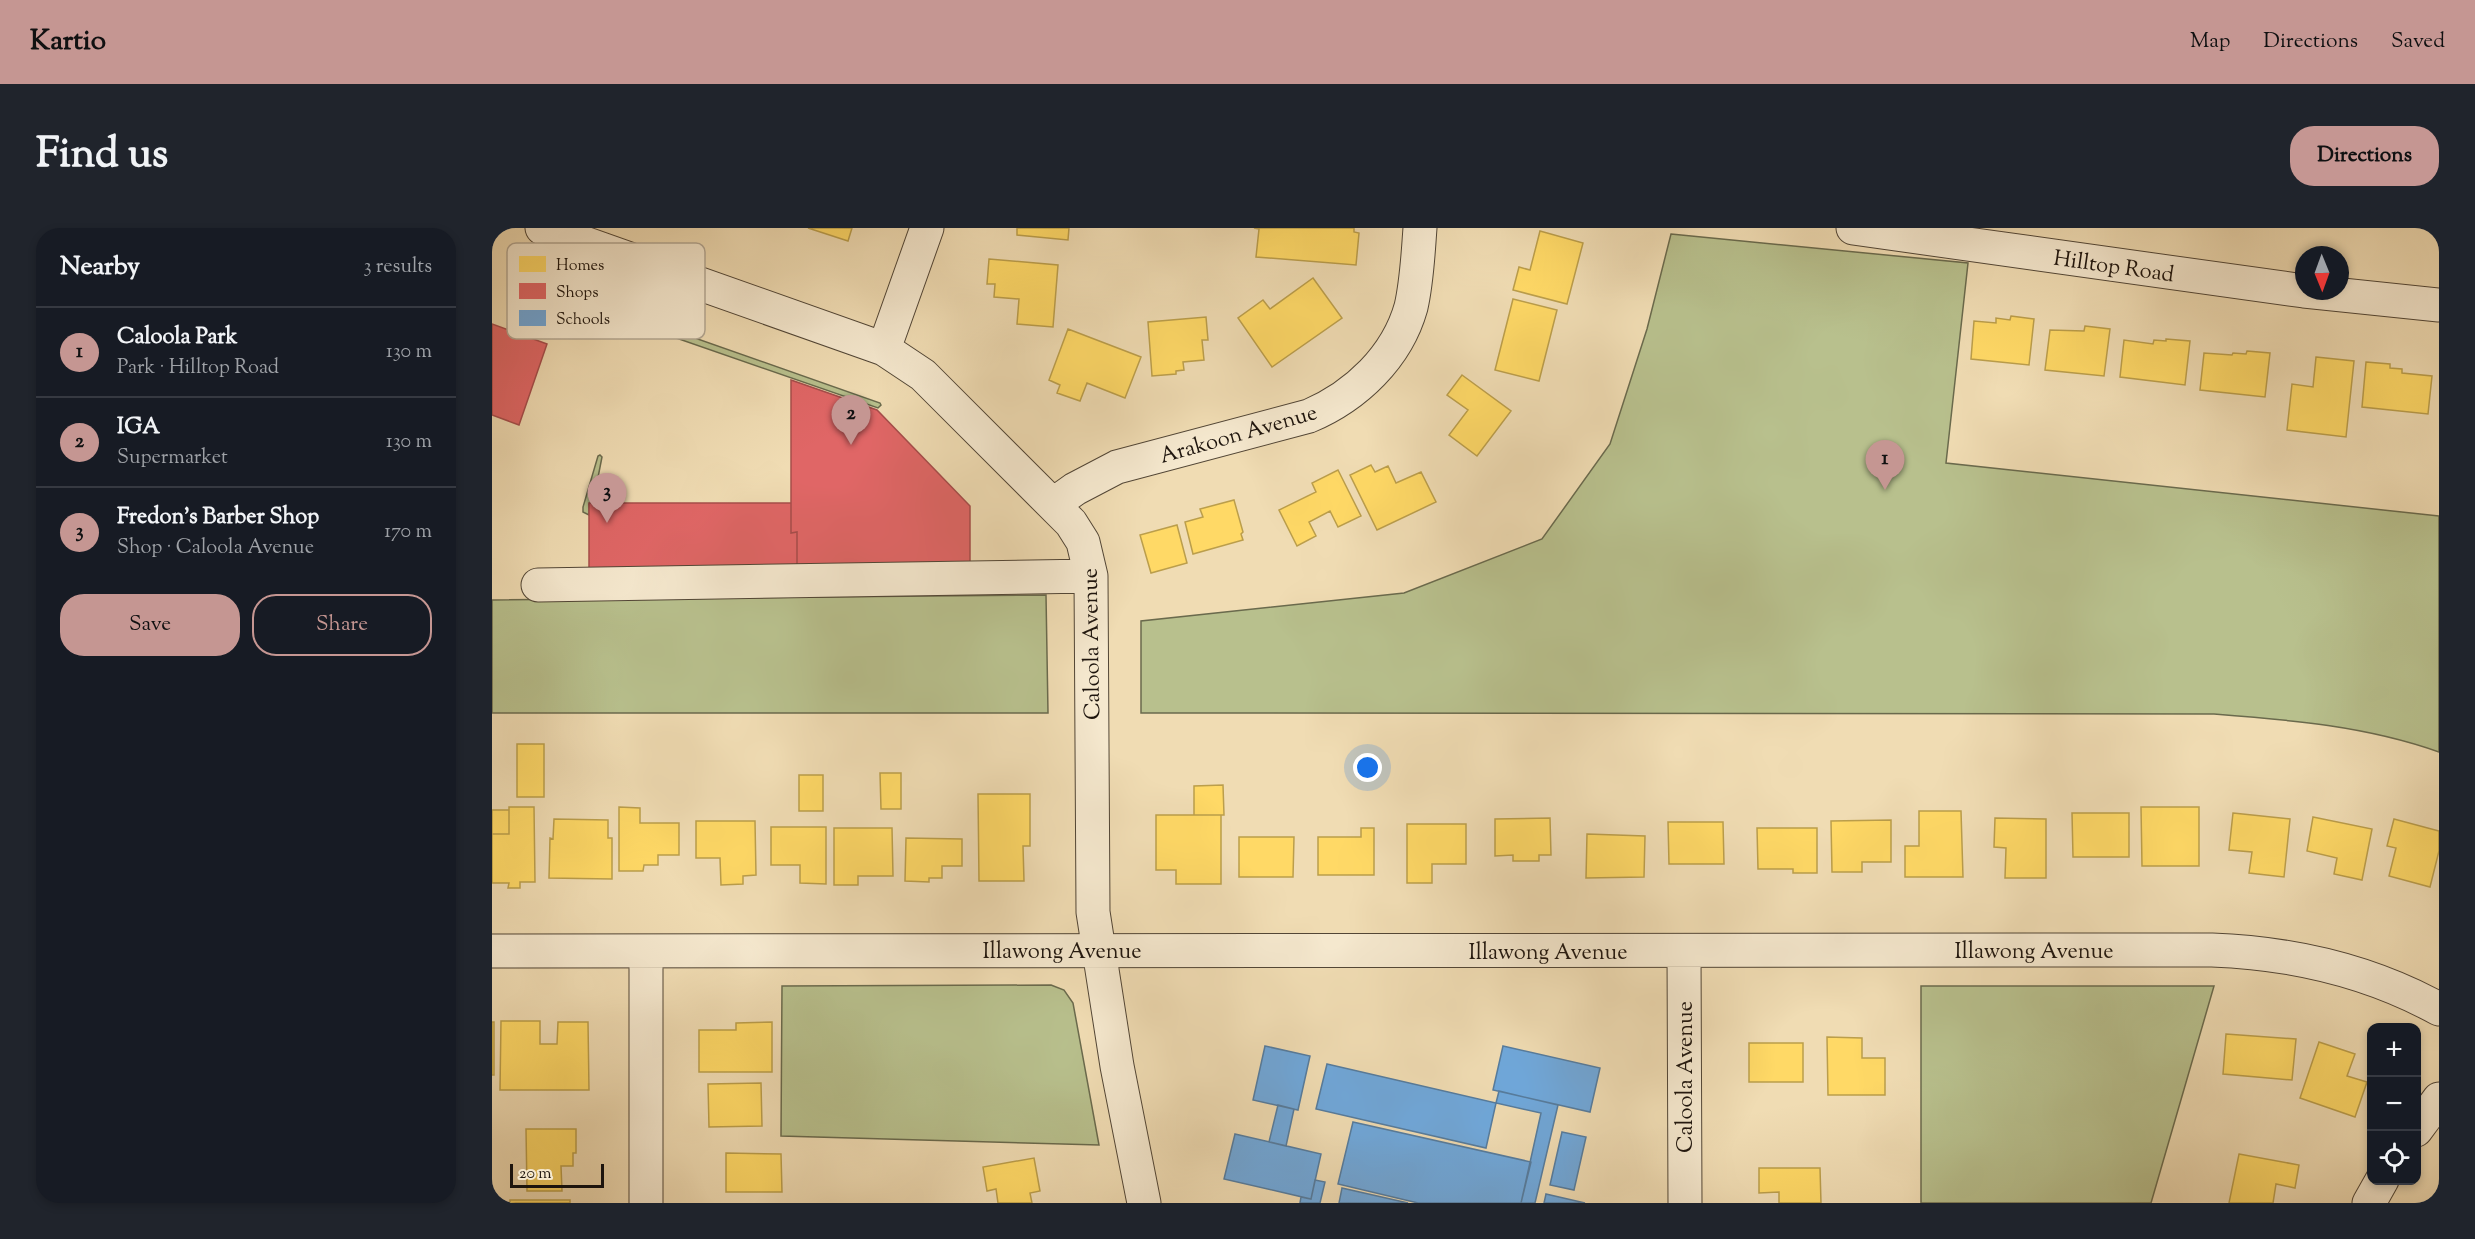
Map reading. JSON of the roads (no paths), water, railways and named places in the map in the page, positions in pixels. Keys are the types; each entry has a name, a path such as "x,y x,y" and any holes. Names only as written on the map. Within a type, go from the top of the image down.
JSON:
{"street":[{"name":"Caloola Avenue","path":"542,228 584,243"},
{"path":"884,349 927,228"},
{"name":"Arakoon Avenue","path":"1054,504 1075,489 1117,468 1309,416 1334,404 1354,390 1382,361 1406,321 1413,294 1420,228"},
{"name":"Hilltop Road","path":"1860,228 2295,290"},
{"name":"Caloola Avenue","path":"705,286 884,349 924,375 1054,504 1071,523 1083,542 1091,576 1092,899 1117,1066 1144,1203"},
{"name":"Hilltop Road","path":"2349,296 2439,305"},
{"path":"538,585 1091,576"},
{"name":"Illawong Avenue","path":"492,951 2212,950 2263,953 2344,969 2414,995 2439,1009"},
{"path":"646,951 646,1203"},
{"name":"Caloola Avenue","path":"1684,951 1685,1203"},
{"path":"2421,1123 2439,1099"},
{"path":"2369,1203 2379,1185"}],"place":[{"name":"IGA","path":"851,445"},
{"name":"Caloola Park","path":"1885,490"},
{"name":"Fredon's Barber Shop","path":"607,523"}]}
